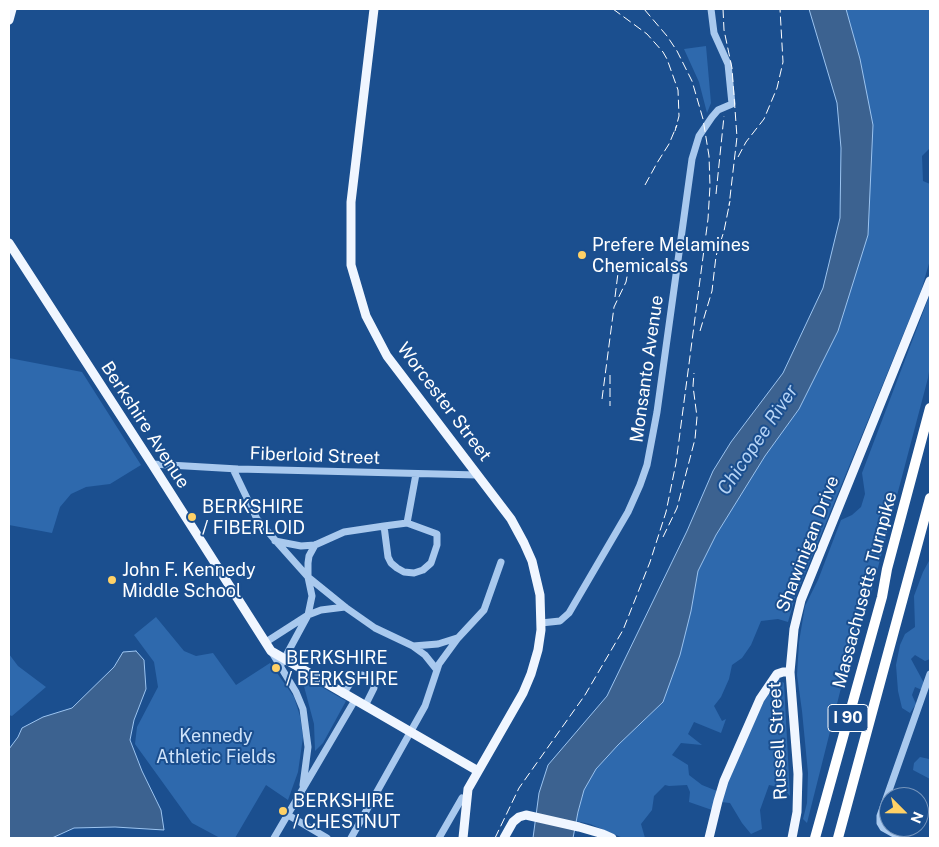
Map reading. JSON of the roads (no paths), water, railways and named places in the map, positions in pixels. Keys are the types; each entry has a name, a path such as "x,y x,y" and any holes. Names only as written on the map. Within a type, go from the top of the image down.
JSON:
{"highway":[{"name":"Massachusetts Turnpike","path":"814,838 882,597 887,569 930,408"},
{"name":"I 90","path":"838,838 930,498"}],"main road":[{"path":"9,20 12,9"},
{"name":"Worcester Street","path":"374,9 351,202 352,265 366,316 387,356 509,516 529,553 539,589 541,623 538,650 526,686 468,789 463,838"},
{"name":"Berkshire Avenue","path":"10,250 152,464 271,651 282,662"},
{"name":"Shawinigan Drive","path":"790,672 794,629 801,600 918,316 930,281"},
{"path":"282,662 355,700 478,771"},
{"path":"709,838 724,781 760,699 777,674 790,672"},
{"name":"Russell Street","path":"790,672 798,774 797,812 792,838"},
{"path":"504,838 508,829 517,818 526,815 578,827 612,838"}],"street":[{"name":"Monsanto Avenue","path":"541,623 560,621 570,613 628,512 647,465 658,412 692,159 699,136 712,117 718,110 732,104 728,64 714,33 711,9"},
{"name":"Fiberloid Street","path":"152,464 233,469 478,475"},
{"path":"233,469 257,519 308,577 345,608 375,628 413,646 425,655 437,670"},
{"path":"407,523 416,474"},
{"path":"275,540 301,546 315,544 344,532 384,526 407,523 434,532 438,538 431,563 423,570 414,573 404,572 391,563 386,549 384,526"},
{"path":"302,790 308,747 306,725 303,709 282,662 308,615 312,596 308,577 309,556 315,544"},
{"path":"351,838 425,706 439,664 458,638 484,610 501,562"},
{"path":"266,642 308,615 321,610 345,608"},
{"path":"413,646 438,644 458,638"},
{"path":"902,838 883,828 880,823 880,816 930,674"},
{"path":"343,694 355,676 362,675 371,679 374,688 365,706"},
{"path":"274,838 355,700"},
{"path":"439,838 462,798"},
{"path":"288,815 327,838"}],"water":[{"name":"Chicopee River","path":"809,9 846,9 860,59 873,125 868,235 838,331 799,409 765,456 716,535 698,571 691,611 680,655 663,702 596,769 584,790 573,838 533,838 539,793 548,765 607,696 687,531 713,471 731,442 783,373 823,288 840,218 841,148 837,103"},
{"path":"136,651 144,660 146,689 134,720 130,740 142,771 161,810 164,830 115,827 74,828 52,838 9,838 9,749 22,728 43,717 72,708 114,667 123,652"}],"railway":[{"path":"613,9 647,34 667,59 678,90 679,116 675,131"},
{"path":"495,838 519,788 585,695 623,630 650,562 666,512 676,463 708,219 709,156 703,119 692,81 677,51 644,9"},
{"path":"723,9 724,30 732,68 737,137 729,206"},
{"path":"738,157 746,142 764,119 777,88 783,62 780,9"},
{"path":"716,194 724,116"},
{"path":"645,185 669,144 677,125"},
{"path":"700,331 712,291 716,256 724,231 730,201"},
{"path":"602,399 614,307 626,282 630,261"},
{"path":"615,297 618,273"},
{"path":"663,537 677,508 695,439 697,417 693,386 694,373"},
{"path":"610,375 610,406"}],"place":[{"name":"Prefere Melamines Chemicalss","path":"582,255"},
{"name":"BERKSHIRE / FIBERLOID","path":"192,517"},
{"name":"John F. Kennedy Middle School","path":"112,580"},
{"name":"BERKSHIRE / BERKSHIRE","path":"276,668"},
{"name":"BERKSHIRE / CHESTNUT","path":"283,811"}],"park label":[{"name":"Kennedy Athletic Fields","path":"216,746"}]}
